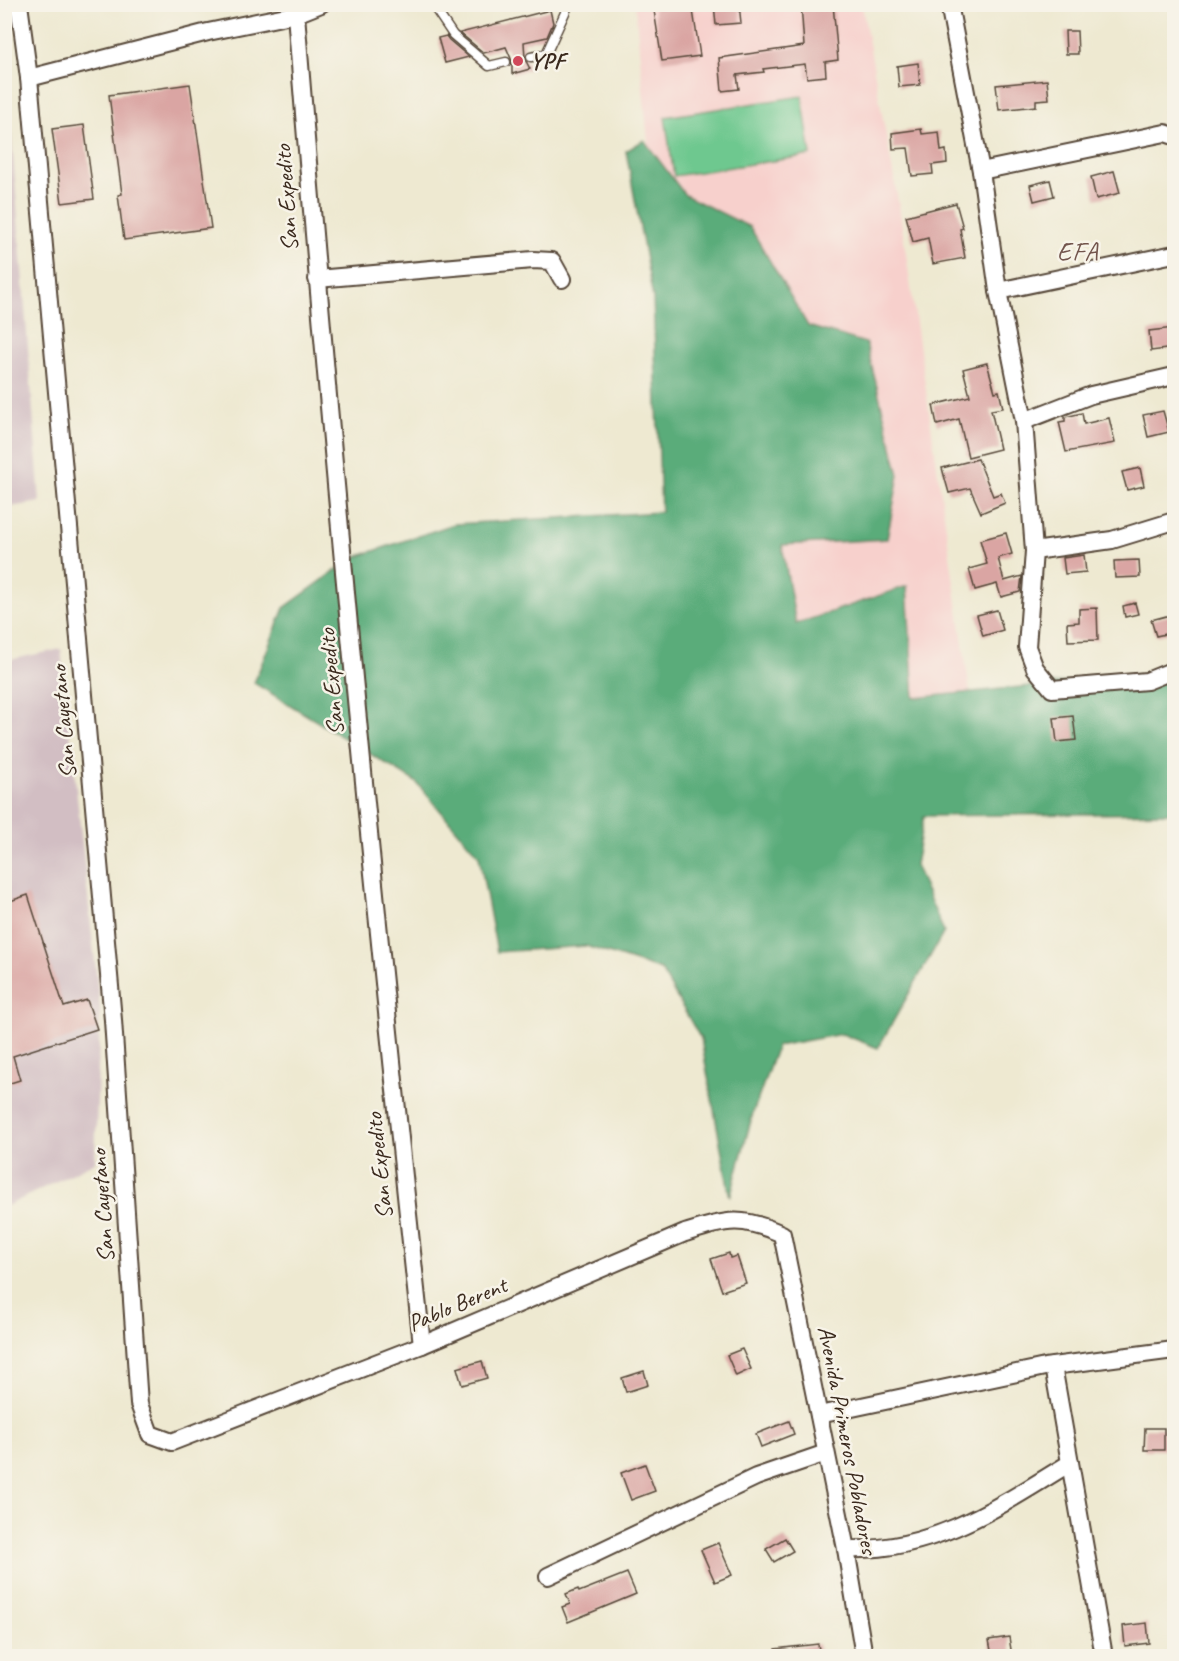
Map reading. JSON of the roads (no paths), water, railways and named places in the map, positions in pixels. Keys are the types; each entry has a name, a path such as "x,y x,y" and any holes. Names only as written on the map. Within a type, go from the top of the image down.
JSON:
{"street":[{"name":"San Cayetano","path":"19,4 30,78 113,1020 140,1404 150,1434"},
{"path":"30,78 207,32 296,14 321,4"},
{"path":"949,4 981,171 998,291 1024,421 1035,550 1027,647 1035,668 1052,689 1147,681 1174,670"},
{"name":"San Expedito","path":"296,14 317,279 380,953 422,1345"},
{"path":"981,171 1165,134 1174,136"},
{"path":"998,291 1174,254"},
{"path":"317,279 533,260 552,261 562,279"},
{"path":"1024,421 1091,395 1174,376"},
{"path":"1035,550 1112,540 1174,521"},
{"name":"Pablo Berent","path":"150,1434 172,1442 422,1345 685,1233 721,1222 754,1221 782,1234"},
{"name":"Avenida Primeros Pobladores","path":"782,1234 846,1549 864,1656"},
{"path":"819,1415 1053,1366 1174,1350"},
{"path":"1053,1366 1104,1656"},
{"path":"549,1576 756,1477 826,1453"},
{"path":"846,1549 872,1551 921,1542 983,1517 1070,1462"}],"lane":[{"path":"432,4 453,35 489,66 506,62"},
{"path":"531,57 546,54 569,4"}],"place":[{"name":"YPF","path":"518,61"}],"district":[{"name":"EFA","path":"1078,251"}]}
